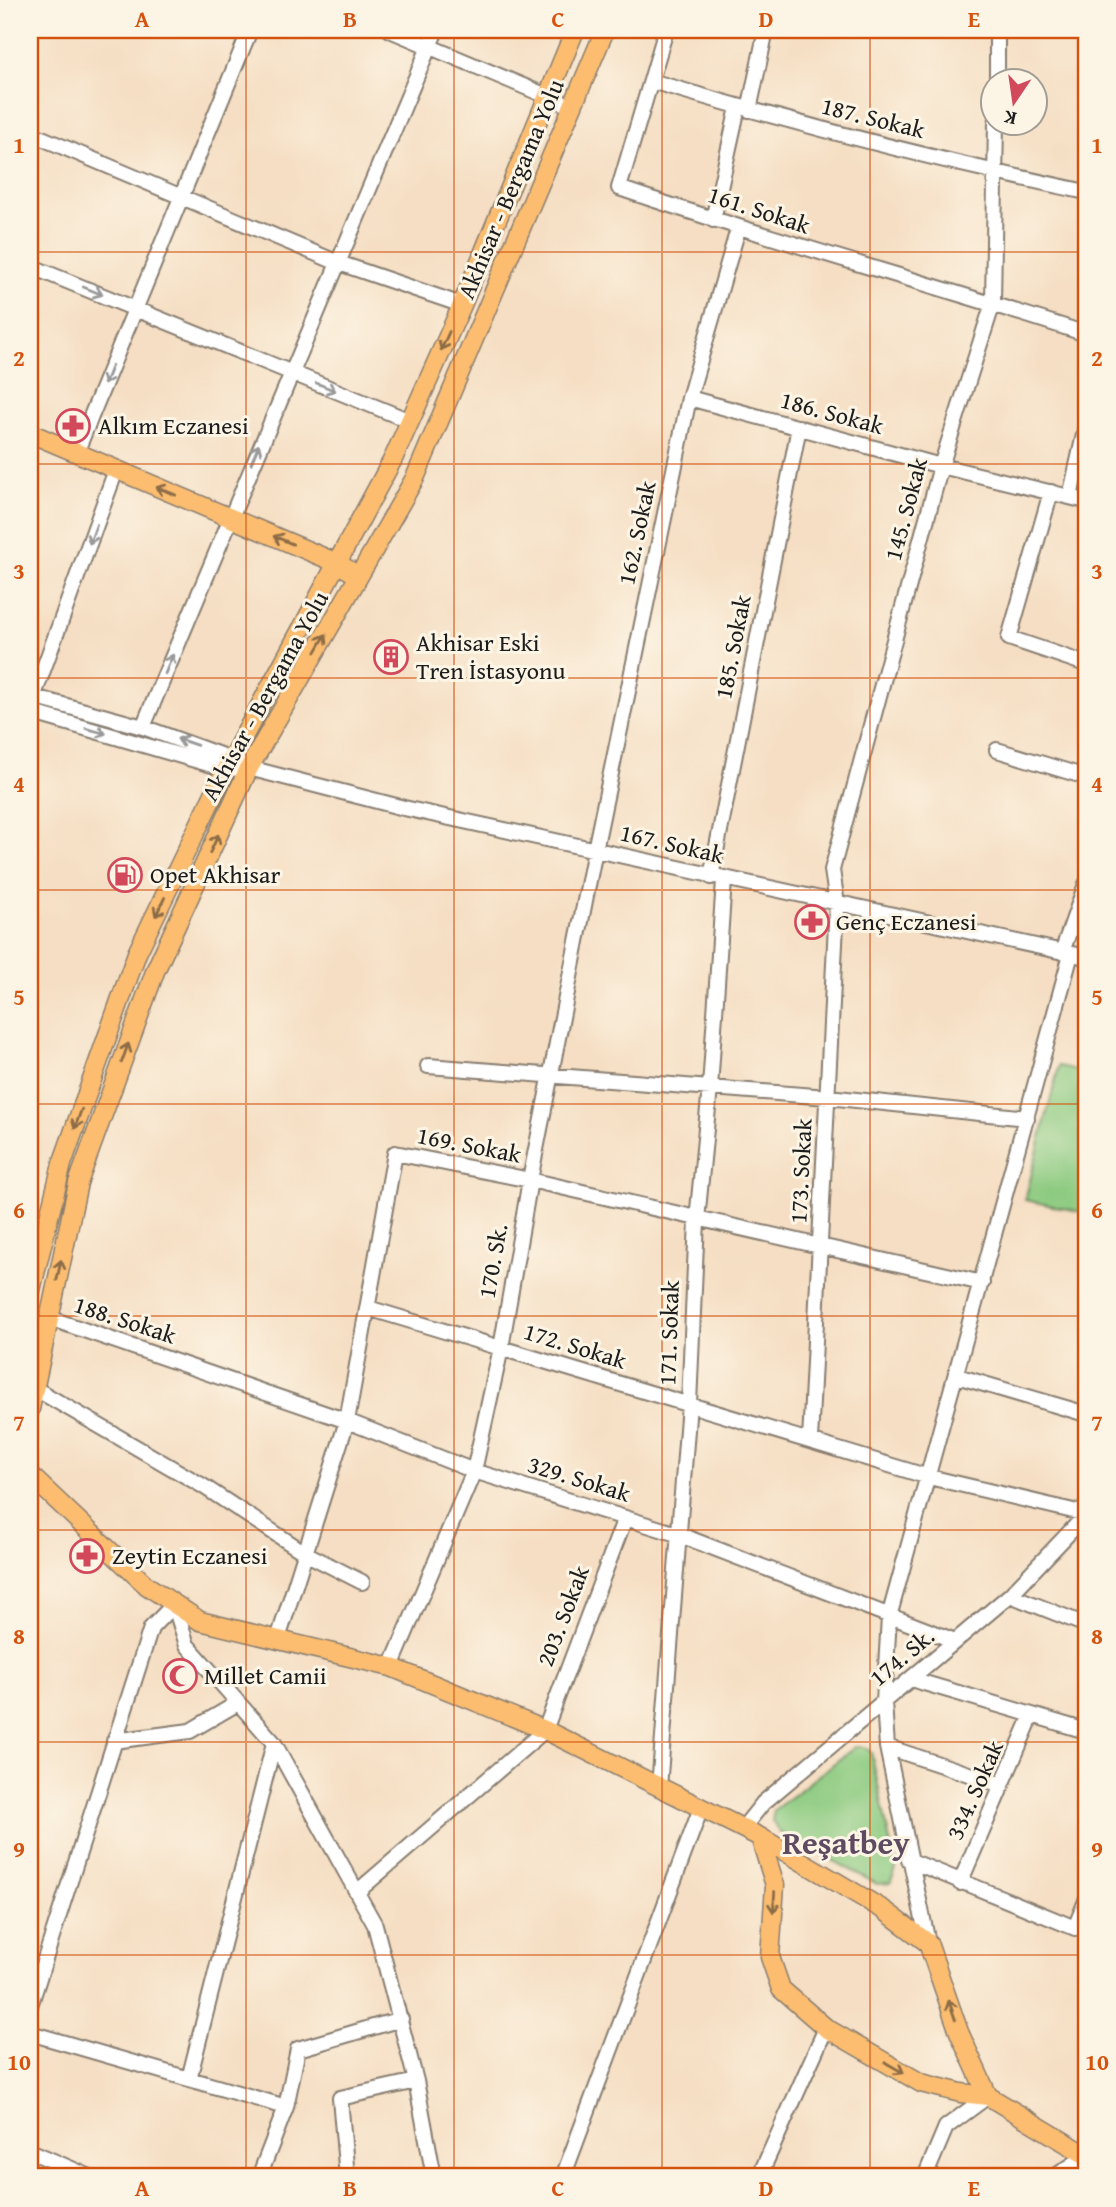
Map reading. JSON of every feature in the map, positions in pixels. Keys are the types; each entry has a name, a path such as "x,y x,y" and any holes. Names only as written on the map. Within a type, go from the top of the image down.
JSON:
{"main road":[{"name":"Akhisar - Bergama Yolu","path":"30,1294 62,1164 137,953 229,763 410,421 462,305 575,30"},
{"name":"Akhisar - Bergama Yolu","path":"30,1409 78,1183 156,969 249,768 415,478 605,30"},
{"path":"30,433 337,563 359,576"},
{"path":"30,1475 146,1585 200,1621 391,1667 544,1730 743,1828 884,1910 928,1943 959,2032 988,2096"},
{"path":"760,1837 775,1885 770,1956 781,1989 826,2028 921,2083 961,2094 988,2096 1086,2156"}],"street":[{"path":"76,453 250,30"},
{"path":"390,30 573,107"},
{"path":"143,727 336,262 436,30"},
{"path":"651,81 666,30"},
{"path":"713,220 766,30"},
{"path":"997,66 998,30"},
{"name":"187. Sokak","path":"651,81 743,108 996,173 1086,192"},
{"name":"161. Sokak","path":"651,81 619,188 738,229 993,303 1086,334"},
{"path":"30,135 336,262 462,305"},
{"name":"145. Sokak","path":"837,904 832,870 941,466 993,303 996,136"},
{"name":"162. Sokak","path":"594,850 689,398 738,229"},
{"path":"30,265 410,421"},
{"name":"186. Sokak","path":"689,398 941,466 1086,501"},
{"path":"1070,497 1086,426"},
{"name":"185. Sokak","path":"718,878 799,427"},
{"path":"116,470 31,699 143,727 229,763"},
{"path":"1051,492 1009,638 1086,664"},
{"path":"30,712 229,763"},
{"path":"997,750 1086,777"},
{"name":"167. Sokak","path":"229,763 404,808 1086,957"},
{"name":"170. Sk.","path":"391,1667 474,1471 501,1348 549,1076 594,850"},
{"name":"171. Sokak","path":"659,1788 689,1404 697,1220 710,1088 718,878"},
{"path":"928,1943 887,1747 884,1702 889,1617 1027,1118 1066,953 1086,884"},
{"name":"173. Sokak","path":"810,1441 837,904"},
{"path":"428,1066 828,1097 1027,1118"},
{"name":"169. Sokak","path":"278,1639 347,1421 395,1153 530,1180 982,1283"},
{"name":"172. Sokak","path":"368,1308 929,1476 1086,1514"},
{"name":"188. Sokak","path":"49,1318 187,1364"},
{"name":"329. Sokak","path":"187,1364 347,1421 474,1471 680,1535 955,1641"},
{"path":"957,1376 1086,1414"},
{"path":"34,1388 203,1486 305,1553 362,1582"},
{"name":"174. Sk.","path":"743,1828 763,1802 1010,1594 1086,1514"},
{"name":"203. Sokak","path":"544,1730 625,1518"},
{"path":"1010,1594 1086,1625"},
{"path":"30,2006 151,1628 174,1604 187,1645 274,1743 375,1926 416,2081 434,2177"},
{"path":"911,1679 1086,1731"},
{"path":"114,1741 190,1731 238,1703"},
{"name":"334. Sokak","path":"960,1882 1032,1715"},
{"path":"357,1892 544,1730"},
{"path":"189,2079 274,1743"},
{"path":"887,1747 1002,1785"},
{"path":"563,2177 701,1808"},
{"path":"909,1860 1075,1928 1086,1901"},
{"path":"259,2177 286,2107 298,2049 401,2019"},
{"path":"759,2177 826,2028"},
{"path":"30,2033 286,2107"},
{"path":"347,2177 340,2098 416,2081"},
{"path":"925,2177 946,2127 988,2096"},
{"path":"30,2151 90,2177"},
{"path":"1055,2177 1086,2156"}],"green space":[{"path":"1059,1066 1086,1072 1086,1213 1025,1200"},
{"path":"855,1747 864,1747 871,1752 896,1870 890,1883 877,1884 779,1832 772,1821 774,1810"}],"place":[{"name":"Alkım Eczanesi","path":"73,426"},
{"name":"Akhisar Eski Tren İstasyonu","path":"391,657"},
{"name":"Opet Akhisar","path":"125,875"},
{"name":"Genç Eczanesi","path":"812,922"},
{"name":"Zeytin Eczanesi","path":"87,1556"},
{"name":"Millet Camii","path":"180,1676"}],"district":[{"name":"Reşatbey","path":"846,1843"}]}
